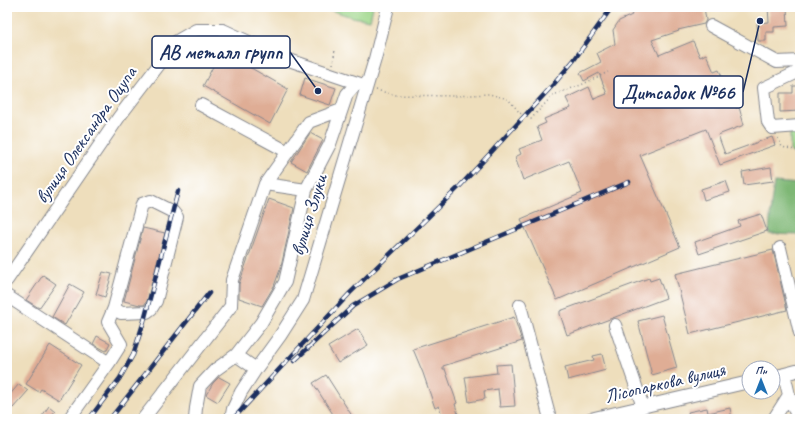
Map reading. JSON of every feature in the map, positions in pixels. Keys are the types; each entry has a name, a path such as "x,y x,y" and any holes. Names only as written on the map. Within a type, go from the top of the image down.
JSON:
{"street":[{"name":"вулиця Злуки","path":"231,419 233,409 241,392 303,300 362,85 375,59 388,7"},
{"path":"711,26 777,62 800,61"},
{"name":"вулиця Олександра Оцупа","path":"7,280 119,117 177,41 196,30 223,30 283,58 362,85"},
{"path":"800,71 764,88 768,122 772,128 800,126"},
{"path":"195,419 200,386 215,370 236,354 261,323 285,282 306,190 330,144 347,94 362,85"},
{"path":"201,105 288,152"},
{"path":"143,419 231,306 232,280 265,184 309,122 342,110"},
{"path":"265,184 306,190"},
{"path":"69,419 121,344 108,322 114,308 142,204 151,201 173,212 177,217 156,301 151,309 146,312 121,313 114,308"},
{"path":"780,248 800,332"},
{"path":"7,296 109,363"},
{"path":"520,305 550,419"},
{"path":"615,325 642,407"},
{"path":"236,354 256,369"},
{"path":"781,375 800,370"},
{"path":"781,381 789,395 798,419"},
{"name":"Лісопаркова вулиця","path":"590,419 741,384"},
{"path":"776,419 775,416 789,395"}],"path":[{"path":"332,75 334,50"},
{"path":"381,91 396,95 455,96 489,94 508,99 520,113 531,119 553,95 581,85 608,72"},
{"path":"772,128 782,147 800,151"}],"green space":[{"path":"321,7 373,7 370,20 352,17"},
{"path":"790,133 800,133 800,155 794,154 790,151"},
{"path":"774,182 800,184 800,235 769,234"}],"building":[{"path":"628,7 704,7 706,20 704,24 678,30 679,31 652,40 659,55 693,41 700,57 706,54 714,72 719,70 736,108 739,107 744,125 718,135 725,154 772,137 775,145 720,165 706,129 640,155 680,247 557,300 521,219 582,193 569,161 523,180 515,157 521,154 519,149 542,140 537,127 546,123 544,119 571,108 566,98 589,87 594,99 607,94 599,73 584,81 580,73 601,62 597,53 615,44 613,30 619,21 632,15"},
{"path":"768,7 787,7 788,26 774,27 774,32 766,32 766,41 758,41 757,23 769,22"},
{"path":"221,51 288,89 270,124 203,86"},
{"path":"305,78 336,88 330,105 300,95"},
{"path":"793,86 800,86 800,111 780,112 780,93 793,93"},
{"path":"310,133 323,140 307,171 291,162"},
{"path":"771,167 773,181 744,185 742,172"},
{"path":"726,181 730,192 704,200 701,189"},
{"path":"269,199 294,208 281,267 274,286 262,306 239,298 239,284"},
{"path":"761,214 767,231 699,254 695,242 740,226 738,221"},
{"path":"143,228 165,233 147,301 144,305 140,305 124,301"},
{"path":"773,250 787,310 690,334 675,274"},
{"path":"103,272 112,274 105,297 96,294"},
{"path":"43,275 56,284 39,308 26,300"},
{"path":"649,278 650,281 659,278 666,298 567,335 560,311"},
{"path":"70,284 84,292 65,325 52,317"},
{"path":"662,315 677,368 652,375 638,321"},
{"path":"514,317 522,341 443,366 457,403 455,404 458,414 443,419 439,406 435,408 413,349"},
{"path":"358,329 368,345 338,363 328,347"},
{"path":"97,336 110,343 106,351 93,344"},
{"path":"50,345 81,365 59,400 41,389 39,392 26,384"},
{"path":"602,354 606,370 568,380 565,367 594,360 593,356"},
{"path":"511,364 515,406 500,407 498,389 484,391 485,399 469,402 465,377 497,373 496,365"},
{"path":"326,375 354,419 336,419 313,383"},
{"path":"219,377 230,383 218,402 206,395 213,383"},
{"path":"19,384 28,391 13,408 7,403 7,398"},
{"path":"49,406 55,411 49,419 40,419"},
{"path":"707,408 708,413 730,408 732,419 690,419 688,412"}],"railway":[{"path":"233,419 350,293 460,186 553,85 574,60 612,7"},
{"path":"294,361 353,306 398,279 629,182"},
{"path":"89,419 120,378 133,355 144,321 178,191"},
{"path":"110,419 209,293"}],"place":[{"name":"Дитсадок №66","path":"760,21"},
{"name":"АВ металл групп","path":"318,91"}]}
